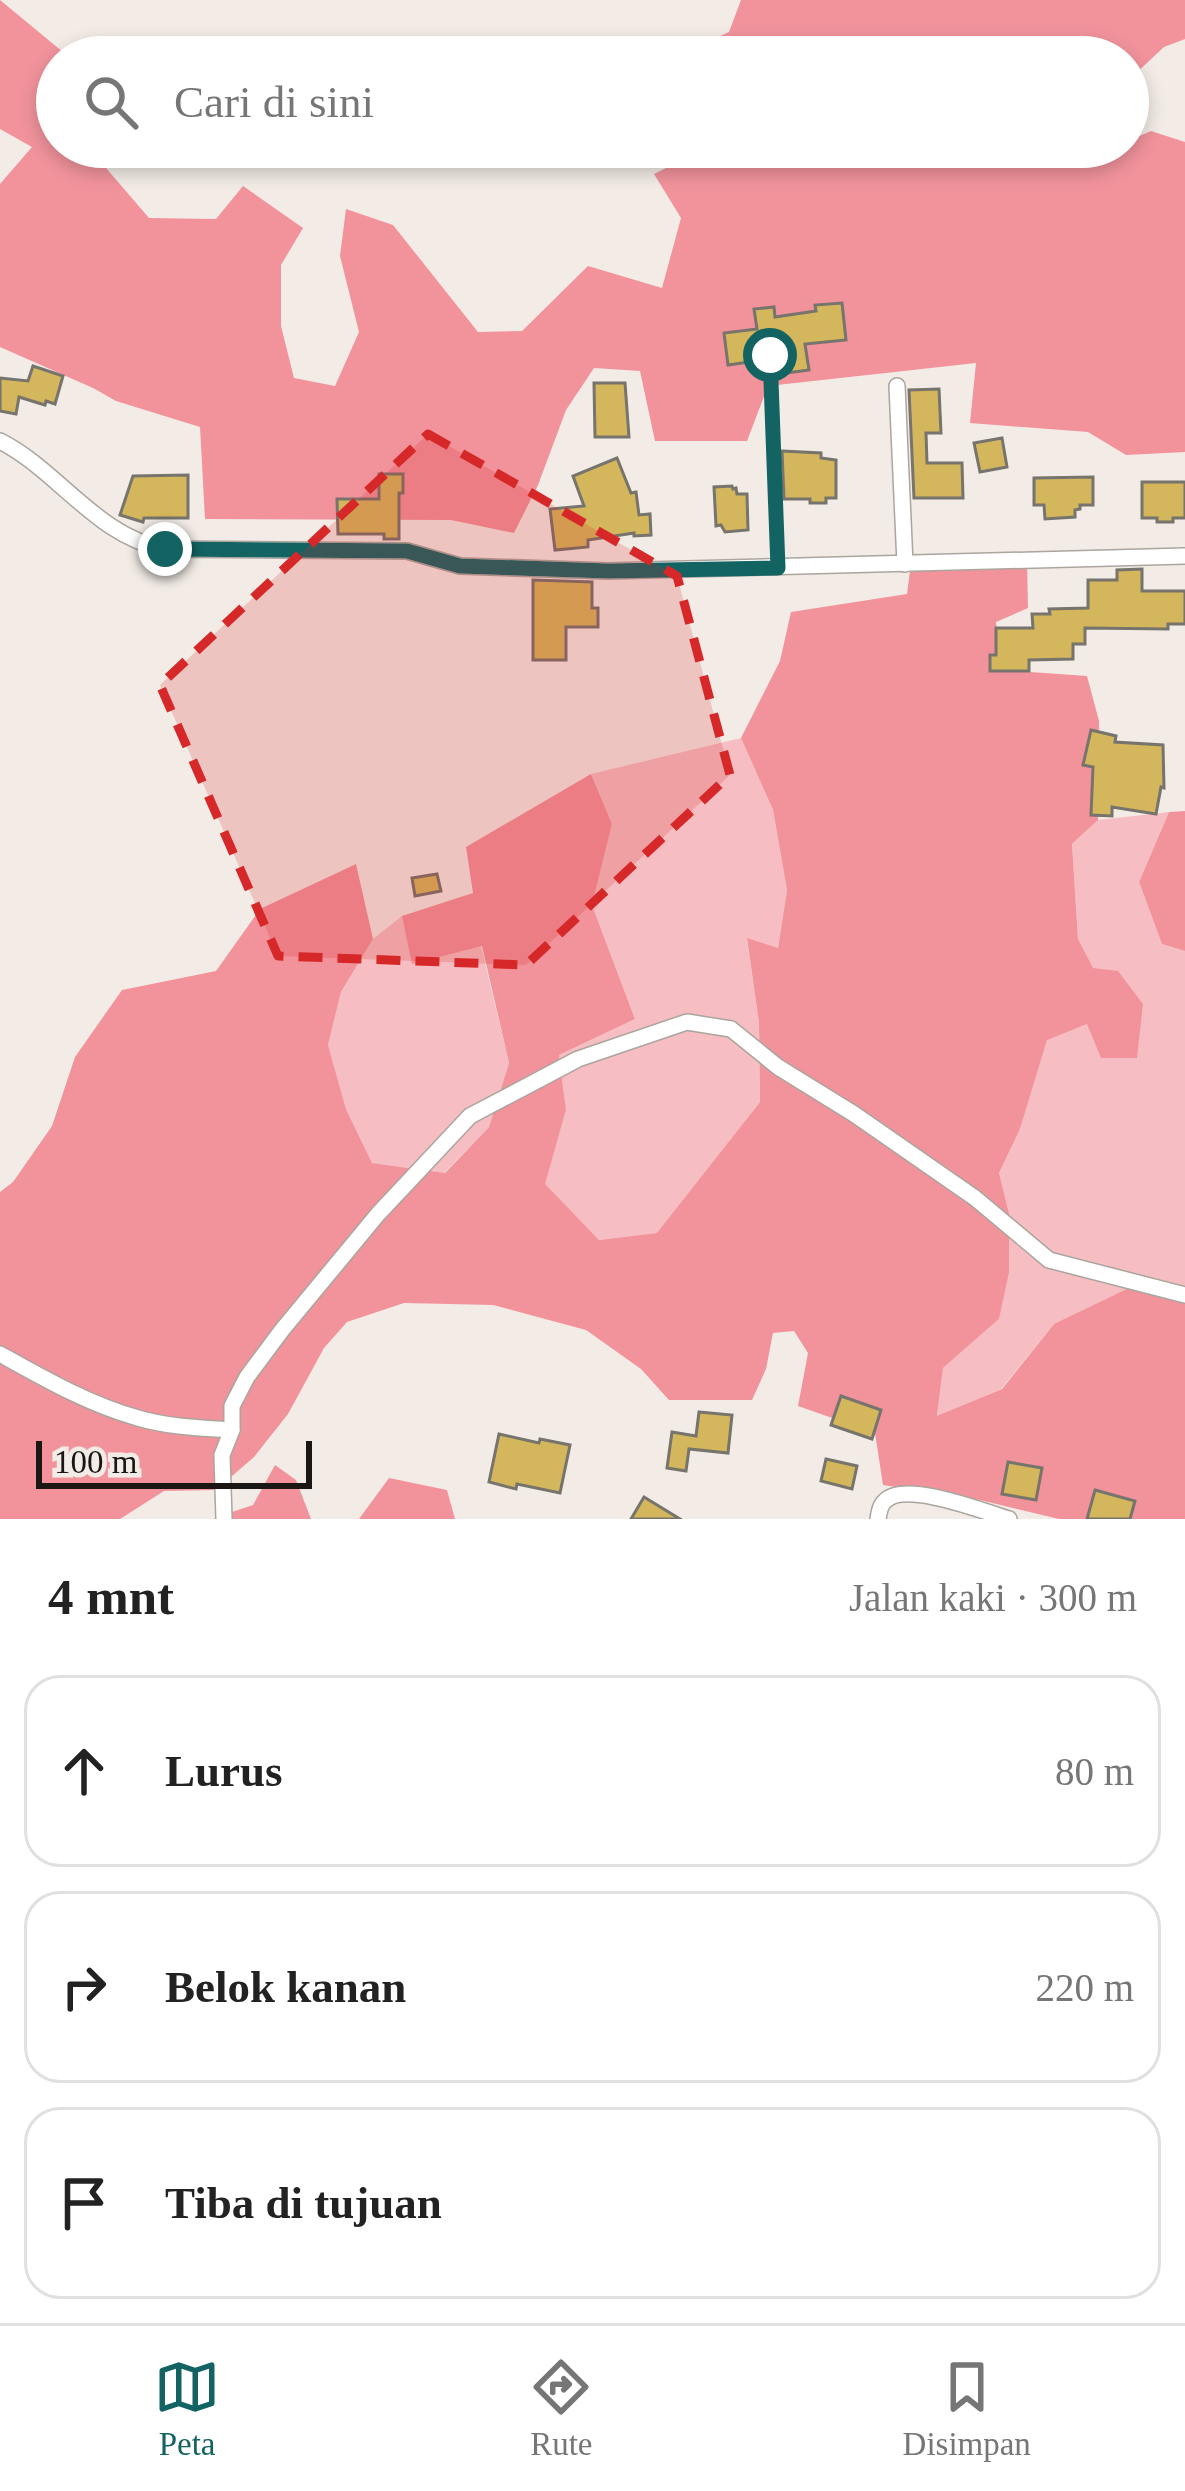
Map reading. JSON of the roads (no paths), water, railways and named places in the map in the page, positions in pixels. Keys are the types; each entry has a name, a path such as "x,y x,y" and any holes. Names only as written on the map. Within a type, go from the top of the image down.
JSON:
{"street":[{"path":"897,386 904,564"},
{"path":"0,441 26,456 112,528 145,545 165,549 407,551 460,566 566,570 1185,556"},
{"path":"224,1519 222,1455 232,1430 232,1406 282,1330 378,1214 470,1116 578,1059 687,1022 730,1029 975,1198 1049,1259 1185,1295"},
{"path":"0,1354 92,1401 138,1418 232,1430"},
{"path":"878,1519 886,1498 904,1495 948,1500 1009,1519"}],"lane":[{"path":"770,355 778,568"}]}
